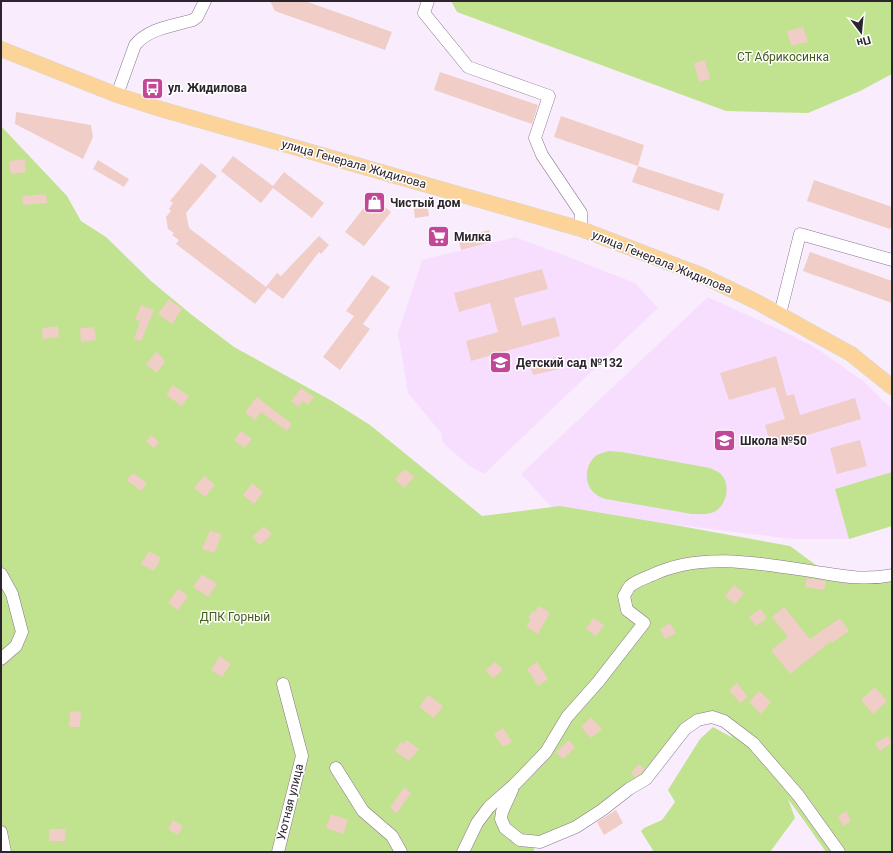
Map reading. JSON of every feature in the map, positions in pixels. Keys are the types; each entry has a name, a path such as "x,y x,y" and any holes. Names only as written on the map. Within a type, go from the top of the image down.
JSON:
{"main road":[{"name":"улица Генерала Жидилова","path":"1,49 117,95 581,229 701,275 780,314 851,354 892,387"}],"street":[{"path":"117,95 135,45 140,38 157,30 193,20 197,17 205,1"},
{"path":"428,1 424,13 468,66 549,96 535,138 542,155 581,213 581,229"},
{"path":"780,314 800,234 892,260"},
{"path":"463,852 477,823 489,807 515,784 546,752 567,716 598,682 644,623 627,610 624,596 630,586 658,572 699,562 717,561 846,577 876,578 892,575"},
{"path":"1,574 12,594 22,632 16,646 1,660"},
{"name":"Уютная улица","path":"278,852 302,756 283,684"},
{"path":"515,784 502,812 502,819 505,828 520,840 540,842 576,827 602,810 629,789 646,780 685,729 698,720 712,717 724,721 753,743 798,795 839,852"},
{"path":"336,768 363,811 392,836 401,852"},
{"path":"1,832 5,852"}],"shaded area":[{"name":"Детский сад №132","path":"515,237 635,283 658,308 484,474 469,466 442,442 442,434 408,393 398,333 422,260"},
{"name":"Школа №50","path":"708,297 816,348 863,381 892,409 892,526 849,539 792,539 554,510 521,474"}],"green space":[{"name":"СТ Абрикосинка","path":"451,1 892,1 892,74 860,91 808,113 726,111 457,12"},
{"name":"ДПК Горный","path":"1,126 67,196 81,221 106,237 151,281 192,315 234,347 332,401 370,425 482,516 560,506 790,546 835,579 892,579 892,852 826,852 788,799 795,818 770,852 654,852 641,831 644,828 662,820 675,802 668,790 700,739 713,727 733,738 722,726 712,720 686,730 647,782 535,847 533,852 1,852"},
{"path":"609,451 710,468 720,473 724,479 727,489 725,500 714,512 706,514 692,514 600,497 592,491 589,486 587,481 588,469 593,459 597,455"},
{"path":"892,472 892,526 849,539 835,489"}],"building":[{"path":"270,1 305,1 392,32 385,50 275,11"},
{"path":"803,27 808,42 791,46 787,31"},
{"path":"705,60 710,79 699,82 694,63"},
{"path":"440,72 538,105 532,124 434,90"},
{"path":"147,81 162,86 159,95 144,90"},
{"path":"16,112 91,125 93,137 83,159 15,124"},
{"path":"561,116 644,145 638,166 554,137"},
{"path":"233,156 273,186 284,172 324,203 312,218 273,188 261,203 221,171"},
{"path":"25,159 26,172 11,174 9,161"},
{"path":"98,160 129,179 124,187 93,169"},
{"path":"201,163 217,176 186,213 189,228 266,287 277,273 281,276 319,236 329,245 321,254 319,252 283,299 268,288 255,304 176,244 179,240 172,235 174,233 168,229 166,217 171,211 169,209 173,203 170,201"},
{"path":"638,166 724,194 719,211 632,182"},
{"path":"814,180 892,207 892,224 890,229 807,201"},
{"path":"46,194 47,203 23,205 22,196"},
{"path":"372,197 391,212 364,246 345,232"},
{"path":"427,202 429,216 415,218 413,203"},
{"path":"489,230 492,242 461,250 458,238"},
{"path":"810,252 892,281 892,303 803,271"},
{"path":"542,269 548,289 514,298 522,326 555,317 560,336 471,361 466,341 498,332 490,303 459,312 454,293"},
{"path":"372,275 390,287 363,324 370,329 340,370 323,357 354,316 346,311"},
{"path":"169,299 182,309 172,324 158,314"},
{"path":"141,305 154,310 141,341 134,339 140,321 135,320"},
{"path":"58,326 59,337 43,339 42,328"},
{"path":"94,327 96,340 81,342 80,328"},
{"path":"156,352 164,359 163,360 165,362 156,373 146,364"},
{"path":"776,356 787,396 794,394 800,415 855,398 861,419 771,446 765,425 785,419 775,387 729,400 720,373"},
{"path":"556,357 559,369 533,375 530,364"},
{"path":"173,385 189,396 182,406 166,395"},
{"path":"301,388 314,397 308,405 303,401 299,407 291,401"},
{"path":"257,397 292,424 287,431 261,412 255,420 245,412"},
{"path":"241,431 252,439 245,448 234,440"},
{"path":"151,435 159,442 154,448 146,442"},
{"path":"860,440 867,466 837,474 830,448"},
{"path":"405,469 414,477 404,488 395,479"},
{"path":"133,473 147,483 141,491 127,480"},
{"path":"204,476 215,485 205,497 194,488"},
{"path":"252,483 263,492 254,504 243,495"},
{"path":"264,526 272,534 260,545 252,537"},
{"path":"210,530 222,535 214,553 202,549"},
{"path":"149,551 161,558 154,571 141,564"},
{"path":"202,574 217,584 208,597 193,587"},
{"path":"807,578 826,581 824,590 805,587"},
{"path":"734,585 744,593 735,604 725,596"},
{"path":"178,589 188,596 178,610 168,603"},
{"path":"538,606 550,612 538,634 526,627 531,620 528,618 533,611 535,612"},
{"path":"784,607 810,639 840,618 849,631 832,643 831,641 790,674 771,650 788,637 772,617"},
{"path":"761,609 767,618 756,626 749,617"},
{"path":"593,618 604,625 596,636 586,629"},
{"path":"670,623 676,633 665,639 660,629"},
{"path":"220,656 231,664 222,677 211,670"},
{"path":"495,662 503,670 493,678 485,670"},
{"path":"537,662 548,679 538,686 527,669"},
{"path":"737,683 748,697 740,703 729,690"},
{"path":"875,687 887,701 873,714 861,700"},
{"path":"759,691 771,702 761,714 749,702"},
{"path":"428,695 443,706 434,718 419,707"},
{"path":"70,711 81,712 80,727 69,727"},
{"path":"591,717 602,729 591,738 581,727"},
{"path":"503,728 512,742 503,747 494,734"},
{"path":"888,736 892,743 880,751 875,743"},
{"path":"407,740 419,749 409,761 395,751 401,742 404,744"},
{"path":"569,740 575,748 563,759 556,752"},
{"path":"639,764 644,769 635,777 631,773"},
{"path":"404,787 411,793 397,813 390,808"},
{"path":"616,810 623,823 604,835 597,822"},
{"path":"846,811 851,821 843,826 838,816"},
{"path":"331,814 348,820 343,834 326,828"},
{"path":"173,820 183,826 178,835 168,829"},
{"path":"49,829 66,829 65,841 49,841"}],"place":[{"name":"ул. Жидилова","path":"153,88"},
{"name":"Чистый дом","path":"374,203"},
{"name":"Милка","path":"438,237"},
{"name":"Детский сад №132","path":"501,363"},
{"name":"Школа №50","path":"724,441"}]}
